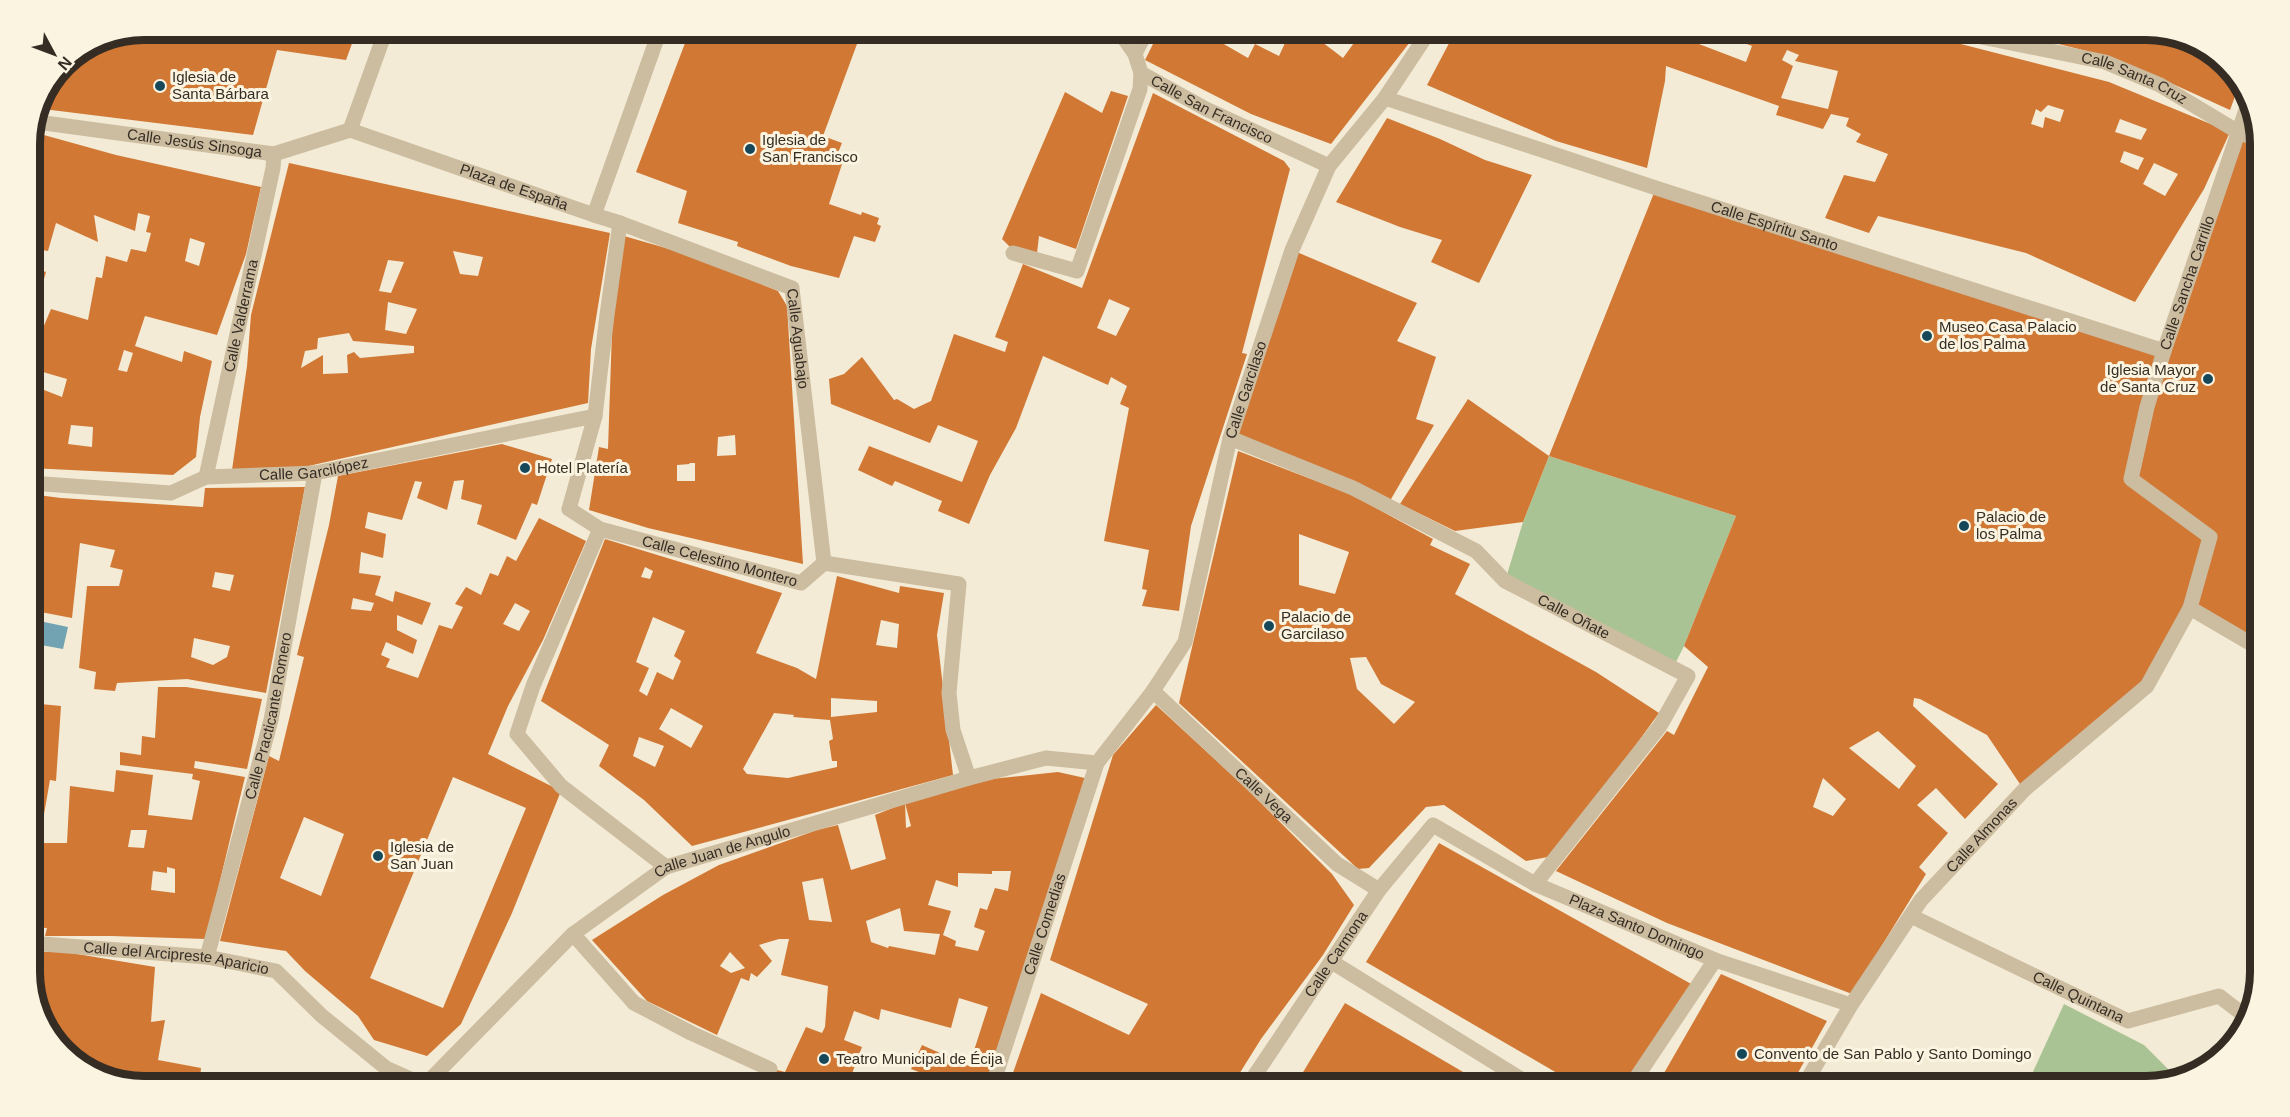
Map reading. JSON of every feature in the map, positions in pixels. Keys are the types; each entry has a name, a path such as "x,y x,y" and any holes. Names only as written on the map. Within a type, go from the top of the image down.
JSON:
{"street":[{"path":"350,130 382,40"},
{"path":"594,215 656,40"},
{"name":"Calle San Francisco","path":"1125,40 1135,54 1141,73 1206,109 1329,166"},
{"path":"1135,54 1142,40"},
{"name":"Calle Garcilaso","path":"1097,763 1153,692 1185,642 1230,438 1292,250 1329,166 1385,98 1423,40"},
{"name":"Calle Santa Cruz","path":"1996,40 2105,62 2160,85 2249,136"},
{"path":"1013,253 1077,271 1140,89 1141,73"},
{"name":"Calle Espíritu Santo","path":"1385,98 2164,351"},
{"name":"Calle Sancha Carrillo","path":"2190,608 2210,537 2131,479 2147,407 2164,351 2245,115"},
{"name":"Calle Jesús Sinsoga","path":"43,123 274,154 350,130"},
{"name":"Plaza de España","path":"350,130 594,215"},
{"name":"Calle Valderrama","path":"206,477 273,168 274,154"},
{"name":"Calle Aguabajo","path":"594,215 792,288 824,563"},
{"path":"595,416 620,223"},
{"name":"Calle Garcilópez","path":"41,484 171,493 206,477 315,472 595,416"},
{"name":"Calle Celestino Montero","path":"595,416 569,509 600,529 801,583 824,563"},
{"name":"Calle Oñate","path":"1230,438 1353,488 1476,551 1506,581 1688,676 1660,726 1535,884"},
{"name":"Calle Practicante Romero","path":"207,957 271,720 315,472"},
{"path":"600,529 533,686 517,734 561,786 666,867"},
{"path":"824,563 959,584 949,693 953,730 969,778"},
{"path":"2190,608 2250,643"},
{"name":"Calle Almonas","path":"1809,1076 1851,1005 1921,900 2024,790 2147,686 2190,608"},
{"name":"Calle Vega","path":"1153,692 1337,864 1379,890"},
{"name":"Calle Juan de Angulo","path":"434,1076 573,934 666,867 969,778 1046,758 1097,763"},
{"name":"Calle Comedias","path":"996,1076 1097,763"},
{"name":"Plaza Santo Domingo","path":"1433,825 1535,884 1715,960 1851,1005"},
{"name":"Calle Carmona","path":"1254,1076 1379,890 1433,825"},
{"name":"Calle Quintana","path":"1911,916 2128,1021 2219,996 2241,1013"},
{"path":"573,934 634,1003 691,1033 770,1069"},
{"name":"Calle del Arcipreste Aparicio","path":"41,944 207,957 276,971 322,1016 386,1068 403,1076"},
{"path":"1637,1076 1715,960"},
{"path":"1332,962 1516,1076"}],"green space":[{"path":"1549,456 1736,516 1673,668 1505,581 1523,522"},
{"path":"2064,1004 2144,1045 2172,1073 2159,1076 2031,1076"}],"water":[{"path":"41,621 68,627 63,649 41,645"}],"building":[{"name":"Iglesia de Santa Bárbara","path":"353,40 346,60 277,50 253,135 47,109 60,84 84,84 84,60 111,46 131,41"},
{"name":"Iglesia de San Francisco","path":"686,40 847,40 857,44 823,136 842,143 837,155 844,158 829,204 861,215 862,212 879,218 877,224 881,226 875,242 854,236 839,278 791,266 737,246 738,242 678,223 687,191 636,172"},
{"path":"1155,40 1224,40 1222,43 1248,58 1255,44 1279,56 1286,40 1319,40 1343,58 1356,40 1411,40 1331,144 1251,114 1145,60"},
{"path":"1451,40 1688,40 1746,62 1752,46 1736,40 1945,40 2109,82 2230,132 2204,189 2135,302 2026,253 1878,216 1869,233 1825,218 1844,175 1875,182 1888,154 1856,142 1861,134 1846,126 1849,118 1831,114 1823,129 1776,115 1779,106 1666,66 1647,168 1556,141 1427,85","holes":["1787,50 1799,55 1795,61 1838,71 1828,109 1781,98 1793,66 1782,60","2048,105 2064,110 2060,122 2045,117 2043,128 2031,124 2036,109 2041,112","2120,119 2147,129 2141,140 2115,132","2124,151 2144,158 2138,170 2120,162","2154,163 2178,174 2165,196 2143,184"]},
{"path":"2042,40 2166,42 2192,51 2214,66 2236,93 2230,110 2103,55"},
{"path":"1111,91 1128,96 1076,249 1039,236 1037,253 1010,247 1002,239 1065,92 1102,113"},
{"path":"1153,93 1284,161 1290,169 1242,353 1247,354 1191,526 1179,611 1142,606 1147,590 1142,589 1149,550 1104,541 1129,408 1120,404 1127,386 1111,377 1108,385 1043,356 1016,428 990,475 969,524 938,511 942,501 895,481 892,486 858,470 869,446 962,482 978,441 938,425 930,443 831,404 829,379 844,374 862,357 894,400 897,399 914,409 931,401 954,334 1005,352 1008,342 995,337 1023,264 1082,288","holes":["1109,299 1130,308 1116,336 1097,328"]},
{"path":"1387,118 1485,160 1532,175 1479,283 1431,262 1442,240 1400,227 1336,202"},
{"path":"2240,133 2249,136 2250,643 2190,608 2147,686 2024,790 1987,735 1920,699 1914,698 1913,706 1998,784 1965,819 1936,788 1917,805 1948,833 1919,867 1926,874 1852,994 1667,923 1556,871 1667,731 1674,735 1708,667 1684,646 1736,516 1549,456 1656,188 2164,351","holes":["1878,731 1916,766 1899,789 1849,748","1823,778 1846,799 1833,816 1813,807"]},
{"path":"41,134 116,155 261,187 246,254 217,335 145,316 135,346 182,362 184,351 212,361 200,417 196,457 173,475 41,469 41,389 62,397 67,379 43,372 41,380 41,328 43,328 51,309 88,320 96,277 102,278 106,256 127,262 131,249 146,252 151,233 146,232 150,216 138,213 135,231 94,215 98,242 56,223 48,251 41,250","holes":["190,238 205,243 199,266 185,261","124,350 133,353 127,372 118,370","71,425 93,427 92,447 68,444"]},
{"path":"289,163 610,233 591,349 588,403 304,467 232,470 247,366 251,315","holes":["453,251 483,257 478,276 460,274","388,260 404,262 391,293 379,291","388,302 417,309 406,334 385,330","349,333 353,341 414,346 414,353 360,358 354,352 347,355 348,373 323,374 323,355 301,368 305,351 317,349 318,338"]},
{"path":"624,236 690,255 778,291 787,306 803,564 648,528 589,510 599,447 608,449 612,331","holes":["735,435 736,455 717,456 718,437","695,463 695,481 677,481 677,465"]},
{"path":"1292,250 1417,303 1397,341 1436,357 1416,419 1434,425 1387,506 1230,438"},
{"path":"41,270 46,272 41,289"},
{"path":"1468,399 1549,456 1523,522 1455,531 1400,504"},
{"path":"502,444 552,459 537,505 532,503 516,540 477,524 482,505 461,499 464,480 454,481 447,510 417,498 422,482 415,481 402,520 368,512 365,528 386,534 383,558 361,552 359,573 381,576 375,595 393,602 395,591 431,603 422,625 397,615 397,630 417,640 413,654 386,642 381,655 390,659 386,667 418,678 439,625 452,629 463,607 455,604 466,587 481,595 490,573 498,576 507,556 516,561 539,518 586,541 543,640 508,706 488,754 561,791 512,913 461,1024 427,1056 374,1040 358,1016 305,971 286,951 220,941 269,756 279,761 304,657 297,655 329,525 338,476","holes":["353,598 374,603 371,611 351,609","515,603 530,611 519,631 503,624","453,777 526,808 443,1008 370,978","304,817 344,834 321,896 280,878"]},
{"path":"1238,451 1350,494 1433,539 1430,545 1470,564 1455,594 1596,672 1659,713 1548,857 1526,861 1444,805 1426,807 1369,868 1358,869 1179,703","holes":["1299,534 1349,552 1335,594 1299,585","1366,657 1381,684 1415,702 1394,724 1357,689 1350,658"]},
{"path":"305,487 266,693 187,679 117,683 115,691 94,689 96,672 79,668 87,586 119,586 123,570 110,567 115,550 80,543 72,618 41,612 41,495 203,507 205,488","holes":["215,572 234,575 230,591 212,587","194,638 230,646 227,657 213,665 191,657"]},
{"path":"605,539 782,593 756,653 797,668 816,679 837,576 899,593 900,586 944,593 937,635 953,775 692,846 644,800 599,766 609,745 541,701","holes":["645,567 653,571 650,579 641,577","653,617 685,631 674,656 681,661 673,680 657,672 647,696 639,691 649,668 636,662","881,620 899,624 897,648 876,645","831,698 877,701 877,712 831,717","671,708 703,726 691,748 659,729","774,713 830,720 833,739 829,741 832,761 837,761 837,767 788,778 747,774 743,769","639,737 664,746 655,767 633,756"]},
{"path":"158,687 186,687 262,699 247,769 195,761 194,768 245,777 206,939 45,936 47,928 41,928 41,843 67,843 70,786 114,792 116,770 153,775 148,815 192,820 200,781 192,779 193,774 120,765 120,752 141,755 142,736 155,738","holes":["131,830 147,830 144,848 128,847","167,867 175,869 175,893 151,890 153,871 167,873"]},
{"path":"41,704 61,706 56,781 50,780 41,832"},
{"path":"1156,705 1245,787 1332,874 1354,905 1323,955 1261,1039 1238,1076 1012,1076 1041,993 1129,1035 1148,1004 1050,960 1113,755"},
{"path":"1058,772 1085,778 989,1076 929,1076 911,1069 922,1045 969,1066 988,1007 959,998 951,1028 881,1009 879,1020 854,1011 844,1040 862,1047 851,1076 774,1076 777,1070 785,1072 806,1027 822,1033 825,1027 828,986 781,975 789,939 779,939 759,945 772,961 757,977 751,973 749,981 741,978 717,1035 647,1001 592,940 663,895 719,865 817,830 838,825 851,870 886,859 875,815 905,803 991,779","holes":["905,803 911,826 906,828","992,871 1011,871 1008,891 995,888 987,910 980,908 974,927 985,931 978,951 955,946 956,941 943,935 951,911 928,905 936,880 958,887 958,873 992,874","823,878 832,922 809,920 802,882","900,908 904,931 940,934 935,955 889,946 888,948 871,942 866,921","730,952 745,968 731,973 720,966"]},
{"path":"1439,843 1693,985 1633,1076 1562,1076 1366,962"},
{"path":"41,952 65,952 155,967 151,1022 165,1020 158,1060 201,1068 200,1076 124,1075 98,1066 87,1059 66,1041 51,1019 42,993"},
{"name":"Convento de San Pablo y Santo Domingo","path":"1721,974 1827,1021 1796,1076 1662,1076"},
{"path":"1345,1003 1470,1076 1301,1076"}],"place":[{"name":"Iglesia de Santa Bárbara","path":"160,86"},
{"name":"Iglesia de San Francisco","path":"750,149"},
{"name":"Museo Casa Palacio de los Palma","path":"1927,336"},
{"name":"Iglesia Mayor de Santa Cruz","path":"2208,379"},
{"name":"Hotel Platería","path":"525,468"},
{"name":"Palacio de los Palma","path":"1964,526"},
{"name":"Palacio de Garcilaso","path":"1269,626"},
{"name":"Iglesia de San Juan","path":"378,856"},
{"name":"Convento de San Pablo y Santo Domingo","path":"1742,1054"},
{"name":"Teatro Municipal de Écija","path":"824,1059"}]}
